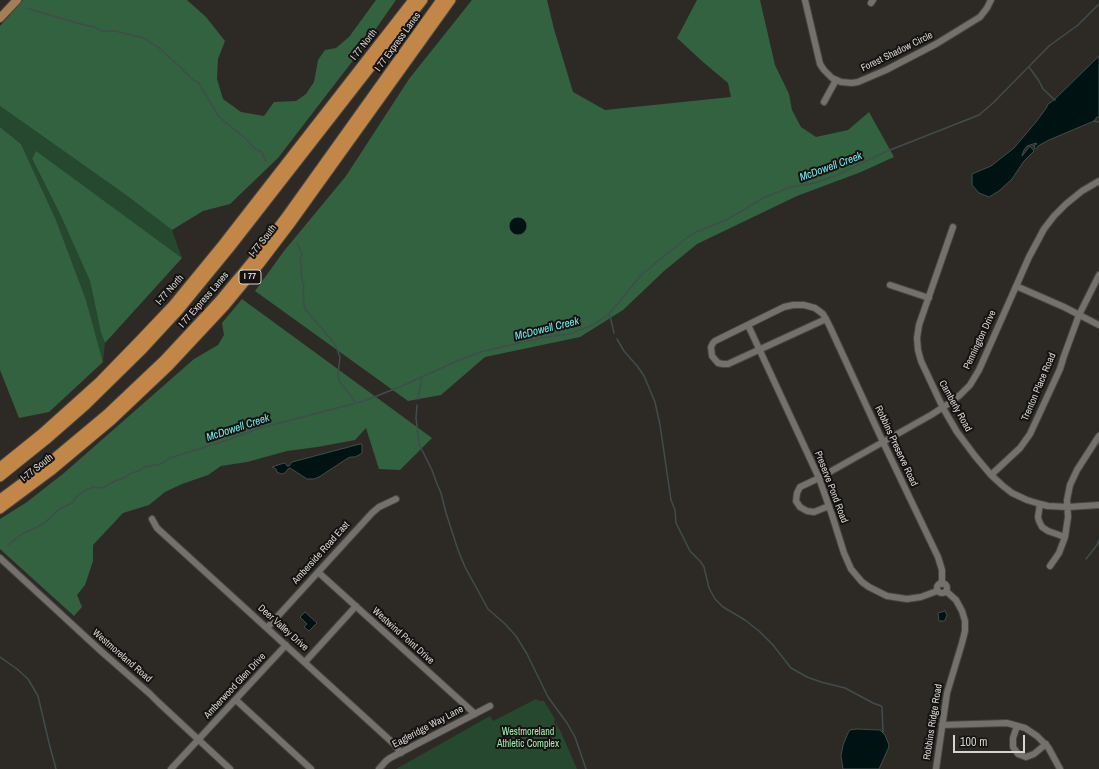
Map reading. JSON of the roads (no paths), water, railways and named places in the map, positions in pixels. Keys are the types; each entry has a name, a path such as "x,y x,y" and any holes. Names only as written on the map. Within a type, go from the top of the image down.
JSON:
{"highway":[{"name":"I 77 North","path":"332,104 413,0"},
{"name":"I 77 Express Lanes","path":"0,477 105,387 174,315 204,280 423,0"},
{"name":"I 77 Express Lanes","path":"0,499 46,465 112,410 164,360 219,300 253,260 285,218 441,0"},
{"name":"I-77 South","path":"0,509 51,471 112,420 169,366 220,311 259,265 291,223 451,0"},
{"path":"306,150 318,128 327,117 332,104"},
{"name":"I-77 North","path":"0,467 41,434 86,394 155,324 211,260 332,104"}],"main road":[{"path":"0,18 17,0"}],"street":[{"path":"804,0 820,64 828,74 836,80 824,102"},
{"name":"Forest Shadow Circle","path":"836,80 858,82 923,52 980,17 991,0"},
{"name":"Pennington Drive","path":"829,506 814,512 807,512 800,507 796,501 797,493 800,487 883,442 956,399 973,380 991,344 1036,242 1044,229 1054,216 1082,191 1099,182"},
{"name":"Camberly Road","path":"953,227 918,331 917,338 918,350 923,366 943,408 963,441 991,476 1012,493 1040,504 1058,507 1099,505"},
{"name":"Trenton Place Road","path":"991,476 1020,448 1030,434 1060,370 1079,315 1099,275"},
{"path":"890,285 929,298"},
{"path":"1016,286 1057,303 1099,325"},
{"name":"Robbins Preserve Road","path":"826,319 728,364 718,363 712,356 711,348 715,341 784,307 804,305 815,308 824,314 938,557 942,570 942,584"},
{"name":"Preserve Pond Road","path":"748,325 819,478 847,562 856,575 869,587 887,596 901,598 921,597 937,591"},
{"path":"1050,566 1059,553 1066,537 1068,524 1068,492 1074,476 1099,436"},
{"name":"Amberside Road East","path":"267,628 372,513 379,507 396,499"},
{"path":"1040,504 1038,517 1042,527 1048,531 1066,537"},
{"name":"Deer Valley Drive","path":"152,519 157,528 394,744 401,753"},
{"name":"Westmoreland Road","path":"0,558 230,769"},
{"name":"Westwind Point Drive","path":"318,572 475,714"},
{"path":"942,584 946,586 946,591 941,594 937,591 937,586 942,584"},
{"name":"Robbins Ridge Road","path":"936,769 947,693 962,643 965,626 959,605 946,591"},
{"path":"305,662 356,606"},
{"name":"Amberwood Glen Drive","path":"171,769 286,645"},
{"path":"236,700 311,769"},
{"name":"Eagleridge Way Lane","path":"379,769 386,761 490,706"},
{"path":"942,726 1007,723 1025,728 1038,736 1046,744 1060,769"},
{"path":"1017,726 1013,747 1018,754 1026,757 1030,756 1046,744"}],"waterway":[{"name":"McDowell Creek","path":"8,545 22,534 43,524 58,510 72,503 78,495 86,490 93,487 104,487 124,478 131,473 139,471 144,467 161,464 170,458 260,428 364,401 480,352 541,338 569,334 593,325 609,314 642,274 694,233 728,219 765,197 791,187 815,183 837,175 885,152 979,115 993,103 1049,46 1078,25 1099,4"},
{"path":"26,8 77,23 93,26 101,31 115,31 144,38 159,48 191,78 198,82 219,117 246,139 256,150 261,151 266,161"},
{"path":"1029,67 1043,89 1055,100"},
{"path":"1094,121 1099,122"},
{"path":"297,243 302,253 300,262 302,267 302,280 304,286 303,301 305,309 335,344 340,357 338,374 339,381 355,403"},
{"path":"609,314 614,333"},
{"path":"617,339 624,351 644,376 655,402 660,425 671,500 675,510 676,523 690,551 704,567 709,588 715,599 723,607 745,620 759,631 773,645 791,668 807,677 845,688 881,706 883,732"},
{"path":"418,399 422,376"},
{"path":"417,405 416,418 419,444 432,470 441,493 446,513 465,567 488,609 516,636 527,654 548,697 567,723 575,737 586,769"},
{"path":"1086,559 1099,540"},
{"path":"0,657 28,679 38,696 56,769"}],"park label":[{"name":"Westmoreland Athletic Complex","path":"528,738"}]}
